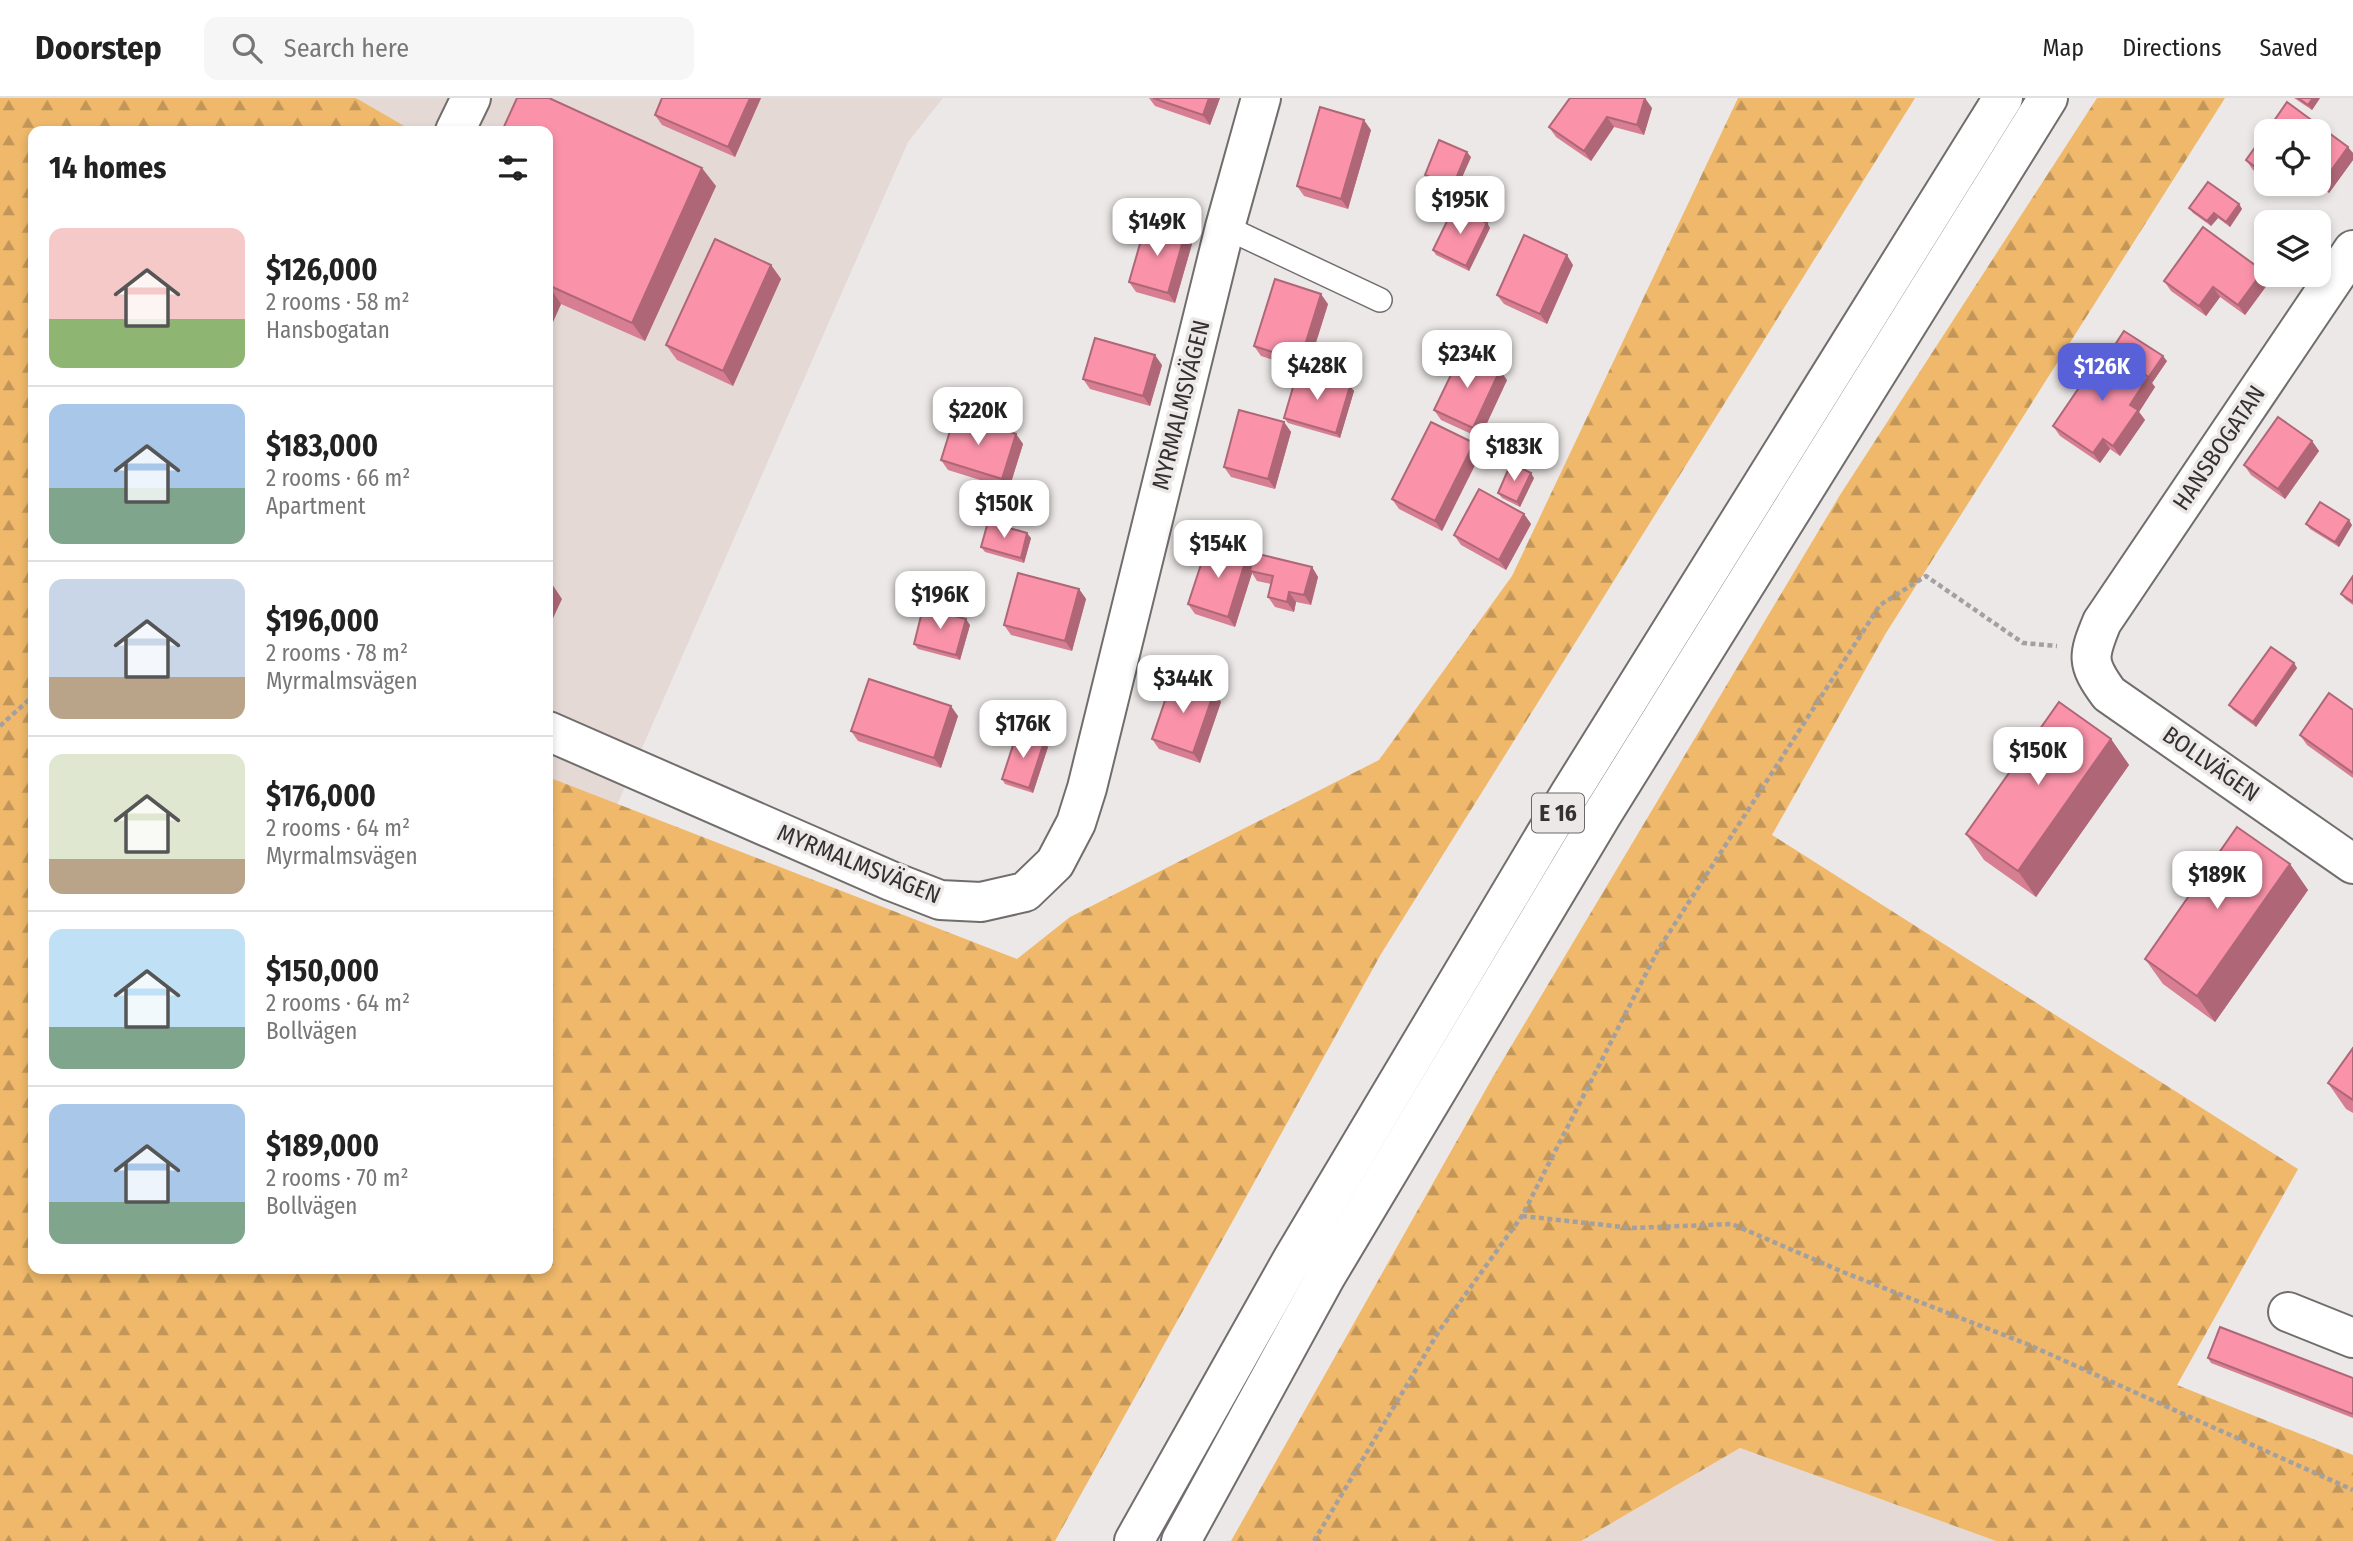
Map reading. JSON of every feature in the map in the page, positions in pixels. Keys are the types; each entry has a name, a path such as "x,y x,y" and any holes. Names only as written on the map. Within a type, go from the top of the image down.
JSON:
{"main road":[{"path":"457,126 471,98"},
{"name":"MYRMALMSVÄGEN","path":"553,733 940,900 982,902 1026,892 1055,863 1076,823 1087,788 1225,228 1261,98"},
{"name":"E 16","path":"1135,1541 1292,1260 1569,795 2003,98"},
{"name":"E 16","path":"1181,1541 1326,1276 1603,813 2048,98"},
{"name":"HANSBOGATAN","path":"2091,650 2102,622 2353,250"},
{"name":"BOLLVÄGEN","path":"2091,650 2093,673 2109,694 2353,864"},
{"path":"2288,1312 2353,1338"}],"lane":[{"path":"1225,228 1380,300"}],"path":[{"path":"1314,1541 1439,1331 1522,1216 1658,950 1880,605 1926,576 2023,643 2091,650"},
{"path":"0,726 28,701"},
{"path":"1522,1216 1632,1228 1732,1224 1843,1272 2027,1344 2353,1490"}],"shaded area":[{"path":"356,98 943,98 908,142 617,805 553,779 553,126 403,126"},
{"path":"1740,1448 1996,1541 1581,1541"}],"green space":[{"path":"0,98 356,98 404,126 28,126 28,1274 553,1274 553,779 1017,959 1070,917 1379,760 1512,576 1738,98 1915,98 1381,954 1055,1541 0,1541"},
{"path":"2097,98 2225,98 1886,633 1772,835 2298,1169 2177,1385 2353,1455 2353,1541 1996,1541 1740,1448 1581,1541 1231,1541 1494,1075 1840,495"}],"building":[{"path":"517,98 549,98 702,168 632,323 553,287 553,126 504,126"},
{"path":"662,98 750,98 728,147 655,115"},
{"path":"1153,98 1209,98 1203,115"},
{"path":"1570,98 1645,98 1637,125 1607,117 1584,151 1549,127"},
{"path":"2298,98 2313,98 2308,105"},
{"path":"2287,102 2310,119 2275,119"},
{"path":"1320,107 1364,120 1341,199 1297,186"},
{"path":"2331,134 2348,147 2331,171"},
{"path":"1439,140 1467,152 1453,186 1425,175"},
{"path":"2254,149 2254,166 2246,160"},
{"path":"2208,182 2239,204 2226,222 2214,213 2207,221 2189,208"},
{"path":"1454,207 1487,223 1466,266 1433,250"},
{"path":"1146,223 1185,234 1168,293 1129,282"},
{"path":"2203,227 2254,264 2254,283 2238,305 2213,287 2199,306 2164,281"},
{"path":"1524,235 1567,255 1540,314 1497,295"},
{"path":"715,239 771,265 723,371 666,345"},
{"path":"1275,279 1321,294 1300,361 1254,346"},
{"path":"2124,331 2163,356 2148,378 2111,351"},
{"path":"1095,338 1155,355 1143,396 1083,379"},
{"path":"2106,348 2148,377 2130,405 2138,410 2113,446 2103,439 2093,453 2053,426"},
{"path":"1462,352 1500,370 1473,428 1434,410"},
{"path":"1298,370 1350,386 1336,433 1284,418"},
{"path":"1239,410 1284,422 1268,479 1224,467"},
{"path":"955,415 1016,434 1002,479 941,460"},
{"path":"2278,417 2312,441 2278,489 2244,465"},
{"path":"1431,422 1474,443 1435,521 1392,499"},
{"path":"1511,463 1531,473 1517,502 1498,493"},
{"path":"1479,489 1524,514 1499,560 1454,535"},
{"path":"2320,502 2349,520 2335,542 2306,524"},
{"path":"988,522 1027,533 1021,558 981,547"},
{"path":"1208,543 1247,556 1228,617 1188,604"},
{"path":"1254,553 1312,567 1304,595 1289,592 1287,602 1268,597 1273,576 1250,571"},
{"path":"1018,573 1079,589 1065,641 1004,625"},
{"path":"2353,576 2353,602 2341,594"},
{"path":"923,608 966,619 956,655 914,644"},
{"path":"2271,647 2294,663 2253,722 2229,705"},
{"path":"1173,677 1214,692 1193,753 1152,739"},
{"path":"869,679 951,706 934,758 851,731"},
{"path":"2329,693 2353,710 2353,773 2300,735"},
{"path":"2059,702 2111,739 2018,871 1966,834"},
{"path":"1017,733 1044,742 1029,788 1002,779"},
{"path":"2237,827 2290,864 2197,996 2145,959"},
{"path":"2353,1048 2353,1100 2328,1083"},
{"path":"2220,1327 2353,1378 2353,1414 2208,1358"}]}
